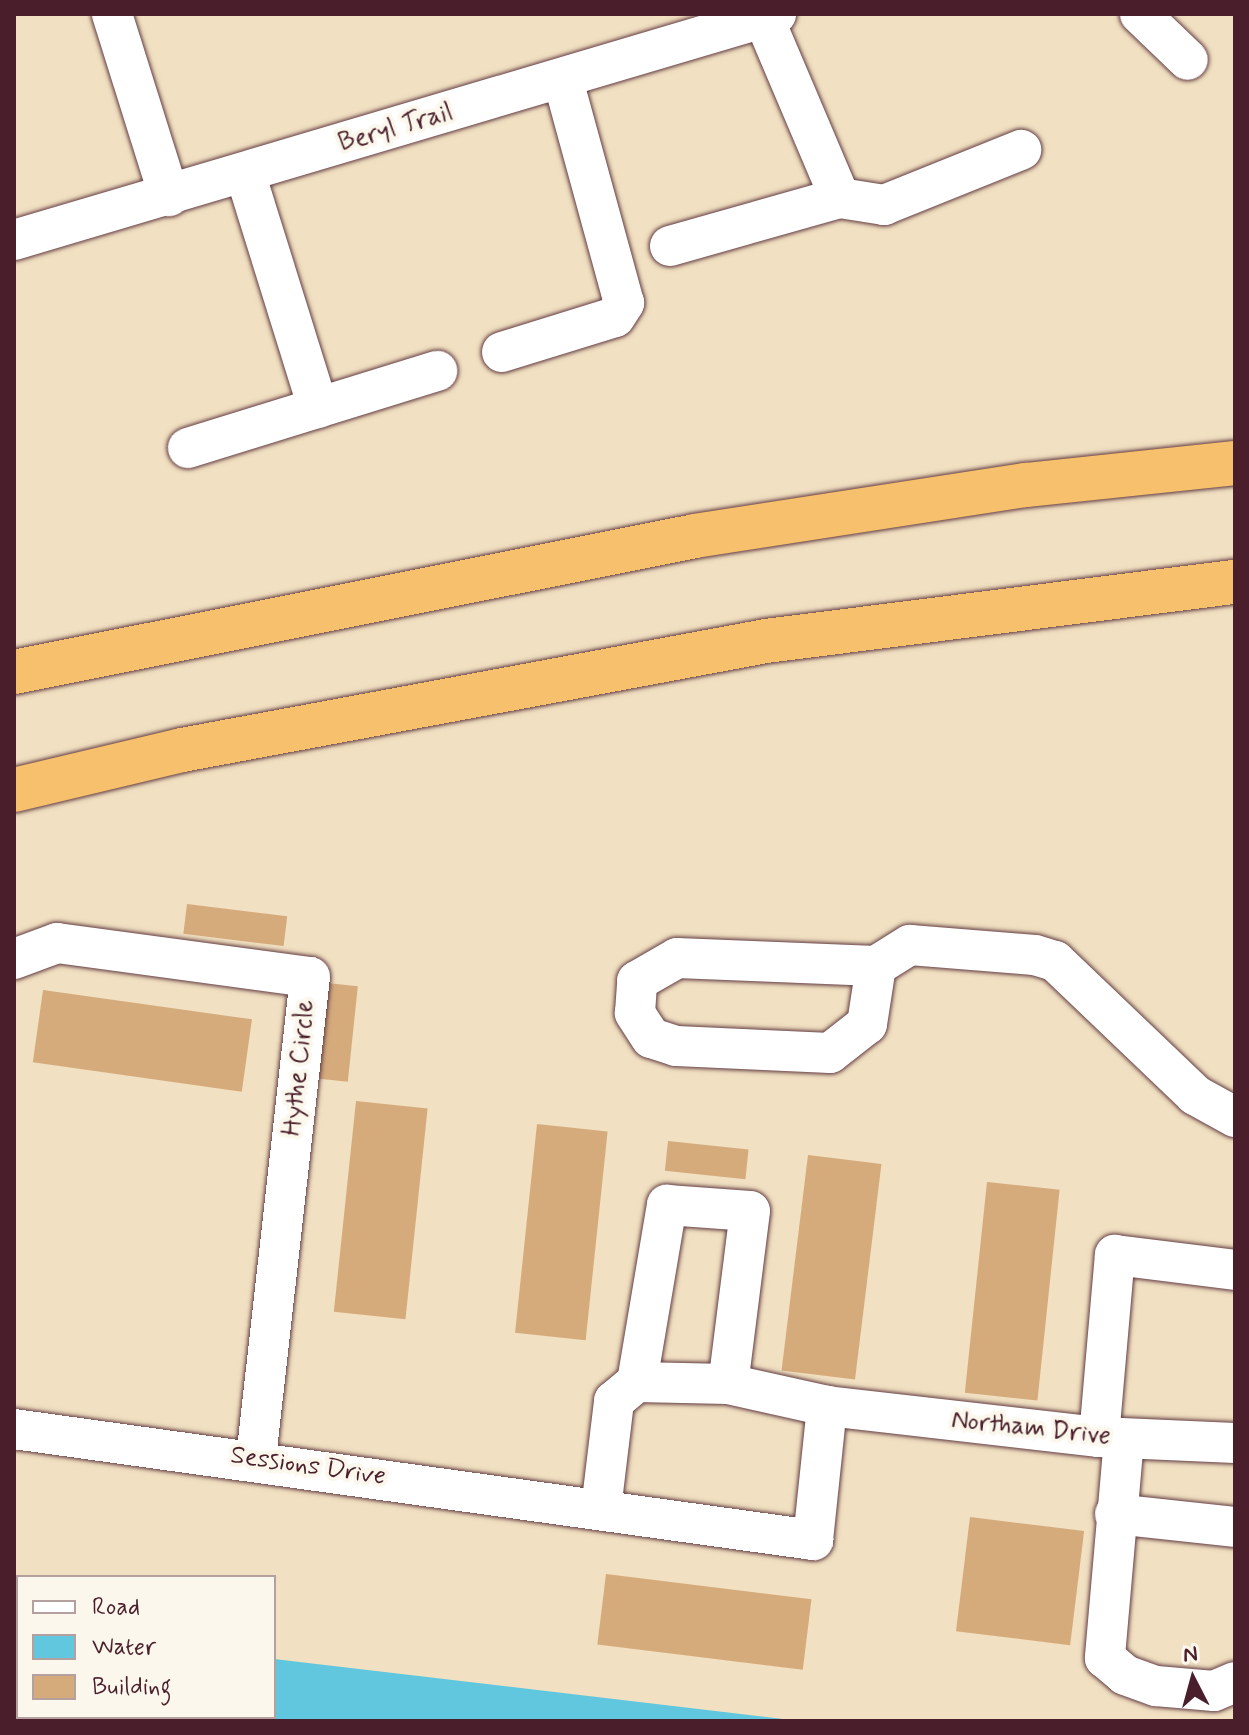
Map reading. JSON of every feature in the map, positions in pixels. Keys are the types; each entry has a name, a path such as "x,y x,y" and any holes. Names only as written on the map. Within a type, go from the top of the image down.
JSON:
{"highway":[{"path":"14,672 695,536 1026,485 1235,463"},
{"path":"14,790 182,750 766,641 1235,582"}],"street":[{"path":"112,14 169,196"},
{"path":"1140,14 1188,60"},
{"path":"770,17 840,198"},
{"name":"Beryl Trail","path":"14,240 770,17"},
{"path":"502,352 615,317 624,303 563,80"},
{"path":"670,246 840,198 884,205 1021,150"},
{"path":"245,173 318,408"},
{"path":"188,448 437,371"},
{"name":"Hythe Circle","path":"14,959 57,943 310,977 256,1459"},
{"path":"876,966 867,1024 830,1053 676,1046 651,1038 635,1013 637,981 647,969 677,958 876,966 910,945 1055,961 1195,1095 1235,1117"},
{"path":"637,1382 667,1205 750,1211 728,1384"},
{"path":"1235,1270 1115,1255 1111,1438 1115,1514 1105,1658 1125,1675 1156,1686 1214,1691 1235,1682"},
{"path":"601,1509 614,1401 637,1382 728,1384 827,1406"},
{"name":"Sessions Drive","path":"14,1429 256,1459 813,1540 827,1406"},
{"name":"Northam Drive","path":"827,1406 1111,1438 1235,1443"},
{"path":"1115,1514 1235,1527"}],"water":[{"path":"14,1628 16,1719 276,1719 276,1659 800,1721 14,1721"}],"building":[{"path":"187,904 287,916 284,946 183,934"},
{"path":"327,983 358,986 348,1082 317,1078"},
{"path":"43,990 252,1019 242,1092 33,1062"},
{"path":"356,1101 428,1109 405,1319 334,1312"},
{"path":"537,1124 608,1131 586,1340 515,1333"},
{"path":"668,1141 749,1149 745,1179 665,1171"},
{"path":"808,1155 881,1164 855,1379 782,1370"},
{"path":"987,1182 1060,1190 1037,1400 965,1393"},
{"path":"970,1517 1084,1531 1070,1645 956,1631"},
{"path":"606,1574 811,1599 803,1670 597,1644"}]}
